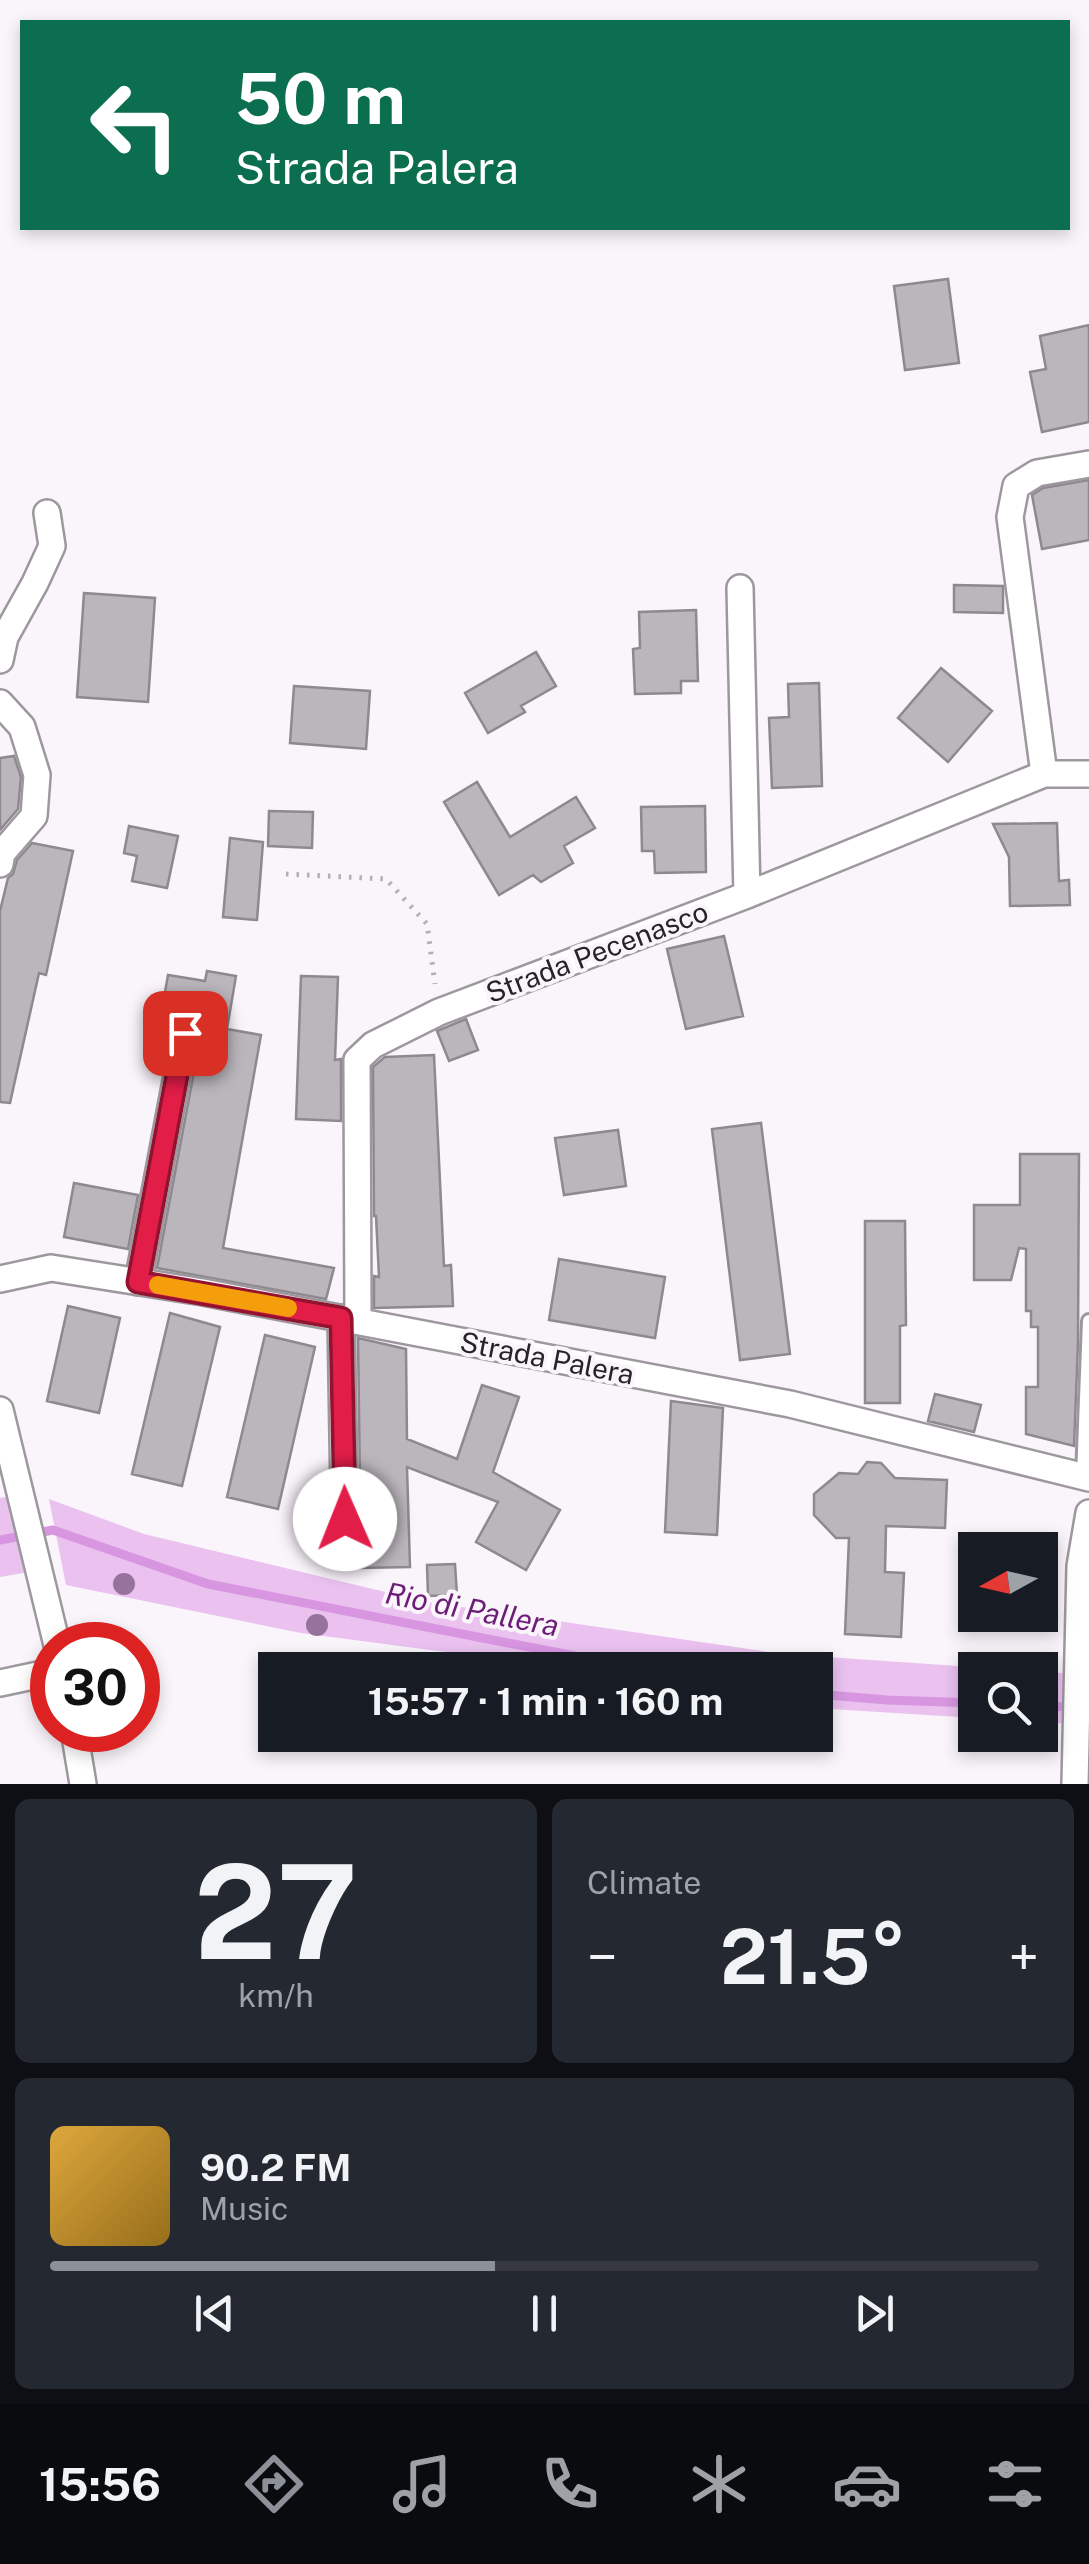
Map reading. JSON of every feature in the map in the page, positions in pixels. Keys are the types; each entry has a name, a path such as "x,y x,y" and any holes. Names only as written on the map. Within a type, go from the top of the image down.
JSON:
{"street":[{"path":"1044,774 1010,517 1016,486 1037,473 1089,464"},
{"path":"0,660 4,637 36,583 52,546 47,513"},
{"path":"740,588 747,895"},
{"path":"0,702 22,727 37,776 34,816 2,853 0,864"},
{"name":"Strada Pecenasco","path":"349,1320 358,1060 373,1044 439,1012 747,895 1044,774 1089,774"},
{"path":"138,1282 185,1033"},
{"name":"Strada Palera","path":"0,1279 51,1268 349,1320 790,1404 1086,1477"},
{"path":"345,1554 349,1320"},
{"path":"0,1410 51,1622"},
{"path":"1075,1784 1080,1566 1089,1513"},
{"path":"0,1683 30,1677"},
{"path":"78,1752 83,1784"}],"lane":[{"path":"1086,1477 1089,1321"}],"path":[{"path":"286,874 386,879 427,924 439,1012"}],"shaded area":[{"path":"14,1495 29,1572 0,1577 0,1498"},
{"path":"49,1499 144,1534 427,1602 769,1652 445,1652 301,1633 66,1585"},
{"path":"833,1657 958,1666 958,1717 833,1709"},
{"path":"1058,1673 1063,1673 1073,1724 1058,1723"}],"building":[{"path":"948,279 959,363 905,370 894,286"},
{"path":"1089,325 1089,422 1042,432 1030,372 1046,369 1040,336"},
{"path":"1089,480 1089,540 1042,549 1032,495 1043,488"},
{"path":"954,585 1003,586 1003,613 954,612"},
{"path":"84,593 155,598 148,702 77,697"},
{"path":"696,610 698,681 681,681 681,693 635,694 633,649 640,648 639,612"},
{"path":"536,652 556,686 521,706 525,712 488,733 465,693"},
{"path":"941,668 992,711 948,762 898,718"},
{"path":"819,683 822,786 772,788 769,718 789,717 788,684"},
{"path":"294,686 370,691 366,749 290,743"},
{"path":"14,756 21,777 18,809 0,830 0,758"},
{"path":"477,782 510,837 576,797 595,828 564,846 573,863 541,882 533,875 499,895 444,802"},
{"path":"705,806 706,872 655,873 654,851 642,851 641,807"},
{"path":"269,811 313,812 312,848 268,846"},
{"path":"1057,823 1059,881 1069,880 1070,905 1010,906 1009,857 993,824"},
{"path":"129,826 178,836 167,888 132,881 137,856 124,853"},
{"path":"230,838 263,842 257,920 223,917"},
{"path":"32,843 73,851 46,975 39,973 10,1103 0,1102 0,911 8,878"},
{"path":"724,936 743,1016 686,1029 667,949"},
{"path":"207,971 236,976 227,1029 261,1035 223,1248 334,1268 326,1299 157,1268 201,1035 195,1020 161,1015 168,975 205,981"},
{"path":"301,976 338,977 335,1060 341,1059 341,1121 296,1119"},
{"path":"466,1019 478,1050 449,1061 437,1031"},
{"path":"434,1055 444,1266 451,1265 453,1306 374,1308 374,1276 379,1277 374,1216 373,1067 385,1057"},
{"path":"761,1123 790,1354 740,1360 712,1129"},
{"path":"618,1130 626,1186 564,1195 555,1138"},
{"path":"1020,1154 1079,1154 1074,1446 1026,1434 1026,1387 1038,1387 1038,1327 1031,1327 1031,1311 1026,1311 1026,1249 1019,1248 1011,1280 974,1280 974,1205 1020,1205"},
{"path":"74,1183 138,1195 128,1249 64,1237"},
{"path":"865,1221 905,1221 906,1325 900,1326 900,1403 865,1403"},
{"path":"559,1259 665,1277 655,1338 549,1320"},
{"path":"68,1306 120,1318 99,1413 47,1401"},
{"path":"170,1313 220,1327 182,1486 132,1474"},
{"path":"265,1335 315,1347 278,1509 227,1497"},
{"path":"358,1338 406,1349 407,1439 457,1459 482,1385 519,1397 493,1472 560,1510 526,1570 476,1542 498,1502 407,1467 410,1567 359,1568"},
{"path":"935,1394 981,1405 974,1432 928,1421"},
{"path":"671,1401 723,1408 717,1535 665,1532"},
{"path":"867,1462 881,1463 895,1478 947,1480 945,1528 886,1526 885,1572 904,1573 901,1637 845,1634 849,1538 836,1538 814,1515 814,1494 839,1473 858,1474"},
{"path":"455,1564 457,1595 428,1596 427,1565"}],"waterway":[{"name":"Rio di Pallera","path":"0,1540 53,1530 208,1584 554,1652"},
{"name":"Rio di Pallera","path":"833,1696 958,1702"},
{"name":"Rio di Pallera","path":"1058,1707 1072,1707"}],"slow traffic":[{"path":"158,1285 288,1308"}],"route":[{"path":"185,1033 138,1282 341,1318 345,1519"}]}
